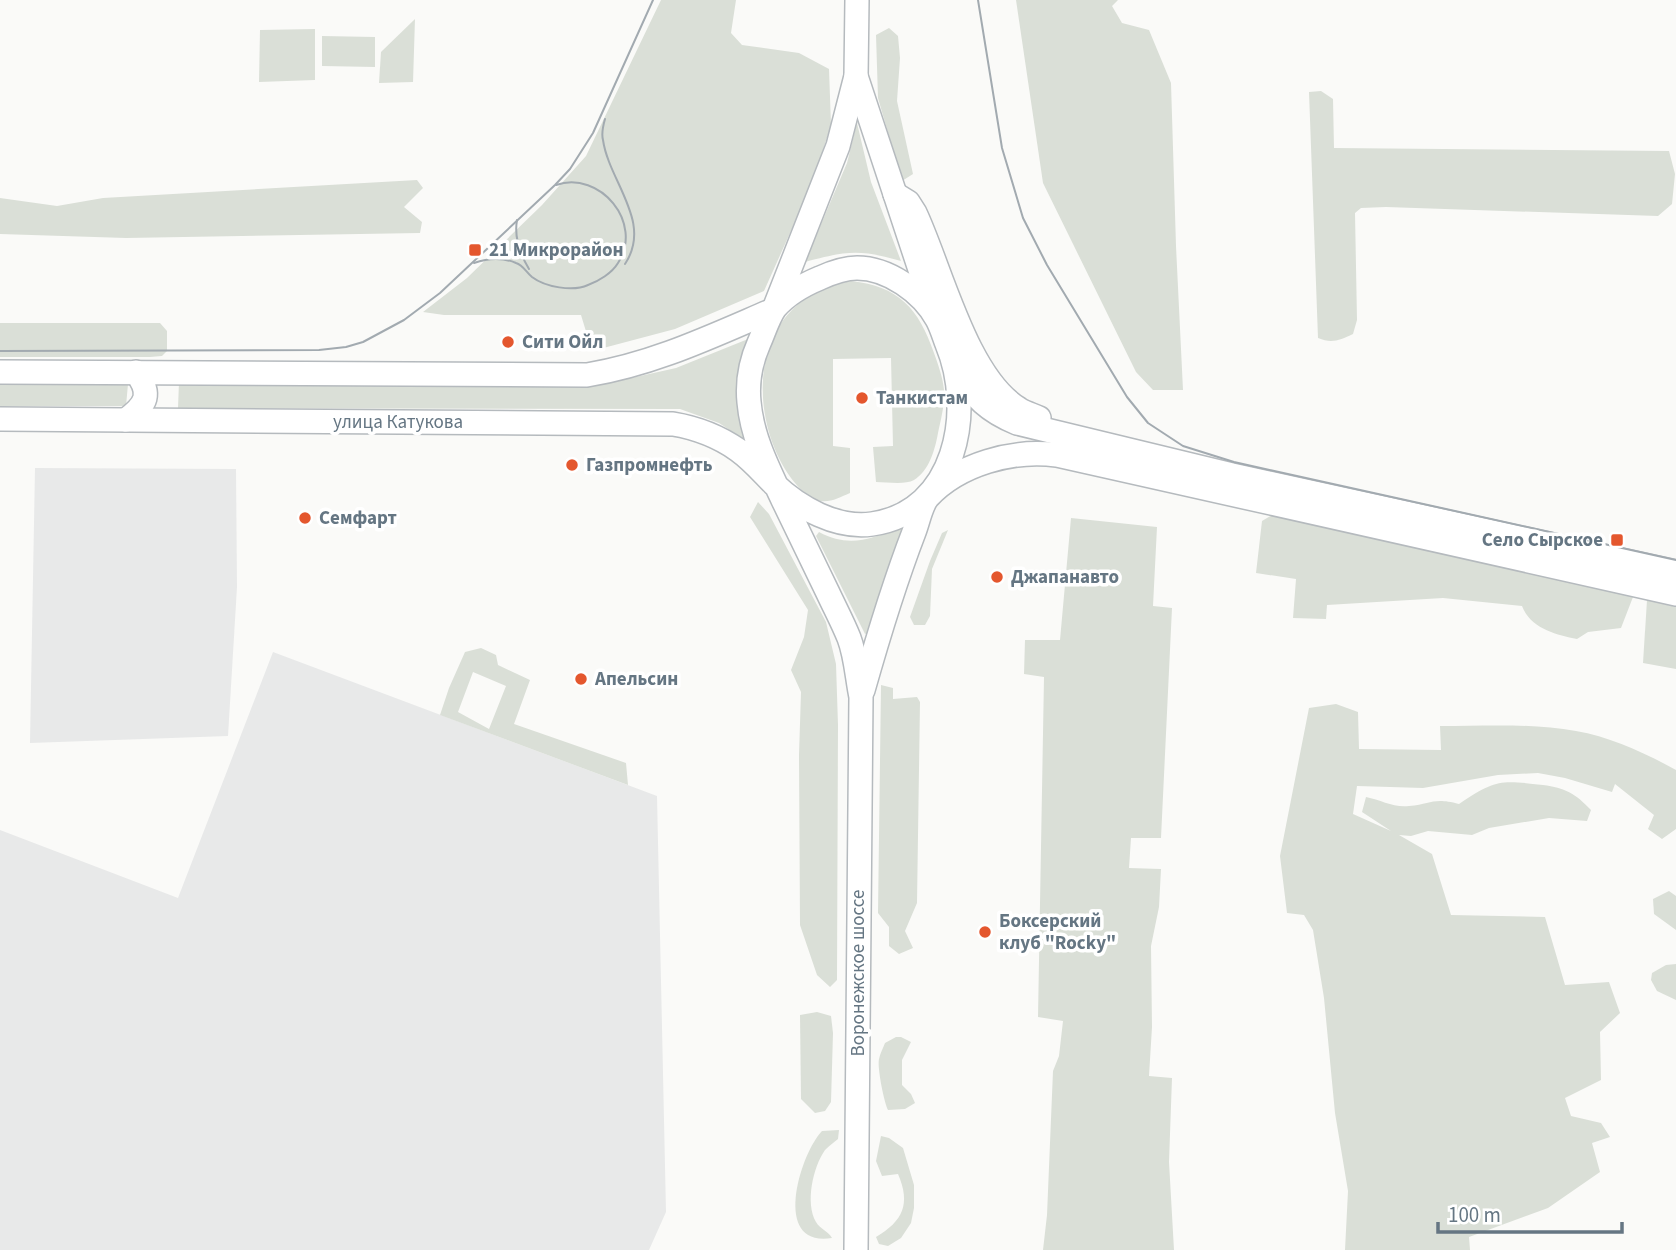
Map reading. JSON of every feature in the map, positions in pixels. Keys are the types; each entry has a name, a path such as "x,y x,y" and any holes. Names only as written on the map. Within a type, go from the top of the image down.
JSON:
{"main road":[{"path":"857,0 856,76 838,145 756,350 749,374 748,400 760,449 850,640 861,697"},
{"path":"856,76 936,318 971,391 992,411 1017,423 1232,475 1676,572"},
{"path":"895,194 908,202 915,214 979,366 1002,395 1019,409 1041,419 1106,435 1113,439 1115,445"},
{"path":"0,372 587,375 647,362 712,338 774,310 798,288 837,271 856,268 880,271 900,282 918,296 936,318"},
{"path":"861,697 894,585 927,499 953,453 959,429 960,405 951,352"},
{"path":"126,420 138,411 146,398 145,384 136,372"},
{"name":"улица Катукова","path":"0,419 673,424 695,428 719,438 753,461 776,486"},
{"path":"776,486 816,513 834,521 854,525 873,524 908,512 954,477 989,461 1041,452 1257,498 1676,594"},
{"name":"Воронежское шоссе","path":"856,1250 861,697"}],"shaded area":[{"path":"661,0 736,0 731,33 742,45 799,53 829,69 831,125 812,184 764,291 675,329 592,351 581,315 444,315 423,312 467,278 542,205 586,156"},
{"path":"1016,0 1118,0 1112,6 1122,23 1149,30 1171,83 1183,390 1153,390 1136,372 1043,183"},
{"path":"415,19 413,82 379,83 381,52"},
{"path":"889,28 898,36 900,58 897,101 913,174 902,181 878,98 876,35"},
{"path":"315,29 315,80 259,82 260,30"},
{"path":"322,36 375,37 375,67 322,66"},
{"path":"1321,91 1333,99 1334,148 1669,151 1675,174 1672,204 1658,216 1361,208 1355,213 1357,320 1353,334 1336,340 1323,340 1318,338 1309,92"},
{"path":"857,123 871,182 901,261 853,253 805,262 847,163"},
{"path":"417,180 423,188 404,207 422,222 420,233 126,238 0,234 0,198 57,206 103,198"},
{"path":"851,281 882,288 905,302 914,312 928,337 939,366 944,390 943,406 931,460 924,471 910,482 876,482 873,447 893,446 891,358 833,359 833,446 850,448 850,493 832,500 819,501 807,495 793,481 773,443 763,403 765,362 780,325 794,308 820,290"},
{"path":"0,323 160,323 167,331 167,351 162,356 150,357 0,357"},
{"path":"758,335 754,446 719,423 680,409 178,408 179,382 441,387 600,385 676,368"},
{"path":"0,384 128,384 126,406 0,406"},
{"path":"35,468 236,469 237,587 228,736 30,743"},
{"path":"758,502 769,514 826,622 836,664 837,980 830,987 817,975 800,925 801,692 791,670 804,637 808,610 750,517"},
{"path":"1272,515 1633,597 1621,628 1588,632 1577,639 1552,633 1537,625 1522,606 1443,598 1327,605 1326,619 1293,618 1296,579 1256,573 1262,521"},
{"path":"1071,518 1157,527 1153,606 1172,608 1161,838 1131,838 1129,868 1161,869 1159,907 1151,946 1152,1027 1149,1076 1172,1078 1169,1162 1174,1250 1043,1250 1053,1071 1059,1056 1063,1021 1038,1017 1044,677 1024,674 1025,640 1060,640"},
{"path":"900,528 903,532 869,633 865,634 816,536 819,532 850,541 879,536"},
{"path":"948,530 932,569 930,616 925,625 914,625 910,617 930,561 942,533"},
{"path":"1647,600 1676,607 1676,669 1643,663"},
{"path":"481,648 496,655 498,665 530,680 514,724 626,763 628,785 440,715 465,652","holes":["473,672 506,686 489,729 458,712"]},
{"path":"273,652 657,796 666,1212 649,1250 0,1250 0,830 178,898"},
{"path":"881,685 893,688 893,699 917,697 920,702 917,903 905,931 913,948 899,954 889,946 889,927 878,913"},
{"path":"1336,704 1358,712 1359,749 1441,750 1440,726 1543,727 1576,731 1615,741 1676,770 1676,829 1662,839 1648,829 1654,815 1615,784 1612,792 1538,773 1498,775 1423,788 1357,786 1353,814 1391,831 1362,812 1366,797 1403,806 1438,801 1459,804 1490,786 1517,782 1564,790 1575,795 1591,810 1587,821 1549,818 1489,828 1472,835 1428,831 1411,836 1399,835 1432,854 1451,915 1545,917 1565,985 1609,982 1620,1013 1600,1032 1601,1080 1565,1098 1571,1116 1601,1123 1610,1137 1592,1143 1600,1172 1548,1208 1469,1237 1470,1250 1345,1250 1348,1191 1335,1113 1324,998 1313,930 1304,915 1287,913 1280,856 1309,708"},
{"path":"1669,891 1676,896 1676,930 1654,914 1653,899"},
{"path":"1676,964 1676,1000 1657,991 1651,980 1652,973 1666,965"},
{"path":"817,1012 831,1016 833,1033 831,1102 825,1111 815,1113 801,1099 800,1015"},
{"path":"896,1037 911,1042 902,1060 902,1085 915,1103 905,1109 888,1110 881,1084 879,1059 885,1043"},
{"path":"839,1130 838,1139 825,1150 817,1166 811,1195 816,1222 832,1238 813,1237 802,1229 796,1215 799,1178 822,1131"},
{"path":"881,1136 903,1148 914,1185 911,1223 901,1238 888,1246 879,1244 876,1237 898,1218 904,1203 904,1194 898,1174 882,1176 876,1161"}],"tram line":[{"path":"0,351 319,350 363,342 404,320 440,293 570,169 593,133 653,0"},
{"path":"978,0 1002,148 1023,218 1047,265 1127,397 1148,423 1183,446 1234,462 1676,560"},
{"path":"605,119 602,135 607,156 632,217 632,248 625,264"},
{"path":"474,263 495,259 511,261 521,265 538,281 567,288 588,285 612,270 625,248 625,232 613,203 588,185 572,182 556,185"},
{"path":"517,220 518,245 529,269"}],"place":[{"name":"21 Микрорайон","path":"475,250"},
{"name":"Сити Ойл","path":"508,342"},
{"name":"Танкистам","path":"862,398"},
{"name":"Газпромнефть","path":"572,465"},
{"name":"Семфарт","path":"305,518"},
{"name":"Село Сырское","path":"1617,540"},
{"name":"Джапанавто","path":"997,577"},
{"name":"Апельсин","path":"581,679"},
{"name":"Боксерский клуб \"Rocky\"","path":"985,932"}]}
